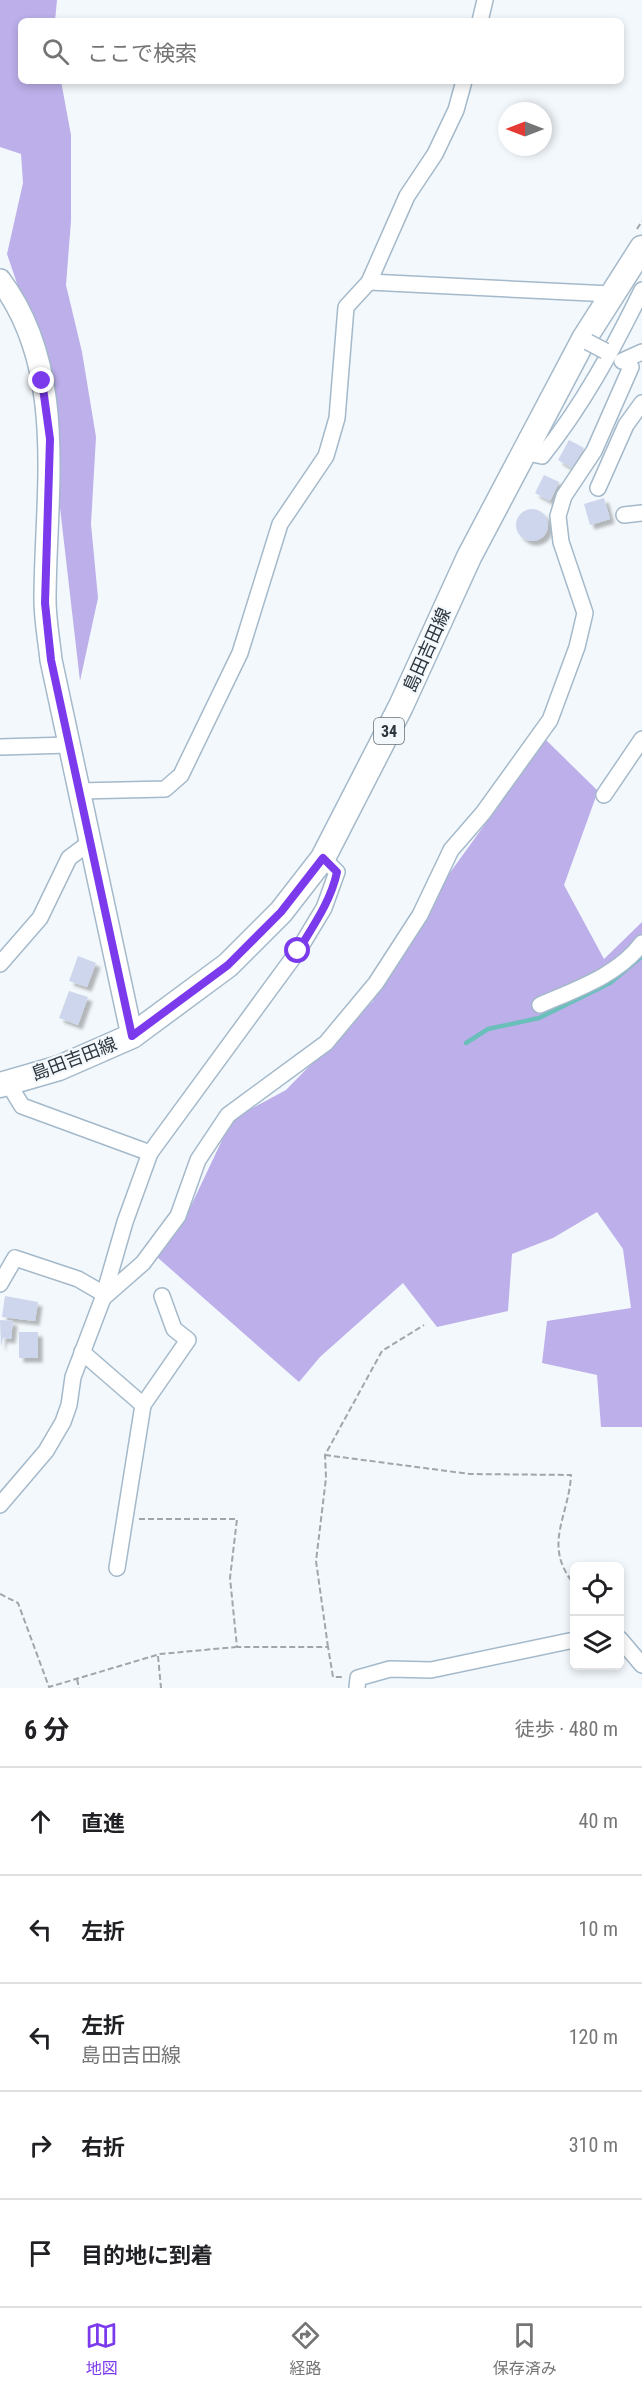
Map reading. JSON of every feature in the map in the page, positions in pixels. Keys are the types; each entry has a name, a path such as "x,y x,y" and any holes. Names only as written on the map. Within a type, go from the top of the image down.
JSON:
{"main road":[{"name":"島田吉田線","path":"4,1084 59,1068 132,1036 228,965 281,912 323,858 401,706 469,557 639,239"}],"street":[{"path":"481,18 485,0"},
{"path":"79,791 165,789 180,775 240,653 280,524 326,456 337,418 346,307 369,282 406,196 435,154 456,110 463,84"},
{"path":"0,280 27,328 42,381 50,439 45,603 51,660 132,1036"},
{"path":"369,282 611,294"},
{"path":"104,1296 143,1263 178,1216 198,1160 228,1115 326,1043 376,983 420,915 451,850 483,813 549,720 577,647 585,613 561,542 558,516 564,496 594,451 642,290"},
{"path":"586,340 622,360"},
{"path":"524,452 542,456 622,360 642,352"},
{"path":"598,488 626,426 642,403"},
{"path":"624,515 642,513"},
{"path":"604,795 642,739"},
{"path":"0,747 69,745"},
{"path":"0,964 40,918 69,858 89,843"},
{"path":"0,1505 46,1451 63,1422 69,1405 72,1377 104,1296 125,1222 150,1153 298,951 324,908 337,872 323,858"},
{"path":"540,1005 592,982 633,956 642,943"},
{"path":"4,1084 22,1106 150,1153"},
{"path":"0,1284 15,1258 78,1280 104,1296"},
{"path":"117,1568 143,1405 188,1340 174,1329 162,1296"},
{"path":"82,1352 143,1405"},
{"path":"357,1683 390,1669 431,1670 570,1641"},
{"path":"624,1644 642,1665"}],"path":[{"path":"639,239 642,221"},
{"path":"357,1683 333,1677 328,1647 316,1561 326,1478 325,1455 382,1351 424,1325"},
{"path":"325,1455 470,1474 571,1475 570,1490 556,1541 562,1563 570,1577"},
{"path":"125,1518 237,1519 230,1578 237,1647"},
{"path":"0,1594 18,1603 49,1687 158,1656 237,1647 328,1647"},
{"path":"158,1656 161,1688"},
{"path":"77,1679 79,1688"}],"shaded area":[{"path":"0,0 57,0 55,18 18,18 18,84 62,84 71,135 71,221 66,285 82,352 96,437 91,524 98,598 80,681 43,360 7,254 23,183 21,154 0,147"},
{"path":"546,740 598,791 564,885 604,959 642,922 642,1427 601,1427 597,1375 542,1363 547,1321 631,1308 623,1249 597,1212 553,1238 512,1254 508,1311 437,1327 403,1283 320,1357 299,1382 157,1257 189,1210 232,1119 286,1090 373,1001 449,874"}],"building":[{"path":"569,440 584,448 572,468 558,460"},
{"path":"544,475 559,482 550,501 535,493"},
{"path":"604,498 610,519 590,525 584,504"},
{"path":"532,509 543,514 548,525 543,536 532,541 521,536 516,525 521,514"},
{"path":"78,956 96,963 87,987 69,981"},
{"path":"69,991 88,997 78,1025 59,1018"},
{"path":"5,1296 38,1302 35,1321 2,1317"},
{"path":"0,1320 13,1321 11,1339 3,1338 1,1347"},
{"path":"19,1332 38,1332 38,1358 19,1358"}],"waterway":[{"path":"466,1043 488,1029 539,1018 610,983 642,956"}],"route":[{"path":"42,381 50,439 45,603 51,660 132,1036 228,965 281,912 323,858 337,872 324,908 298,951"}]}
